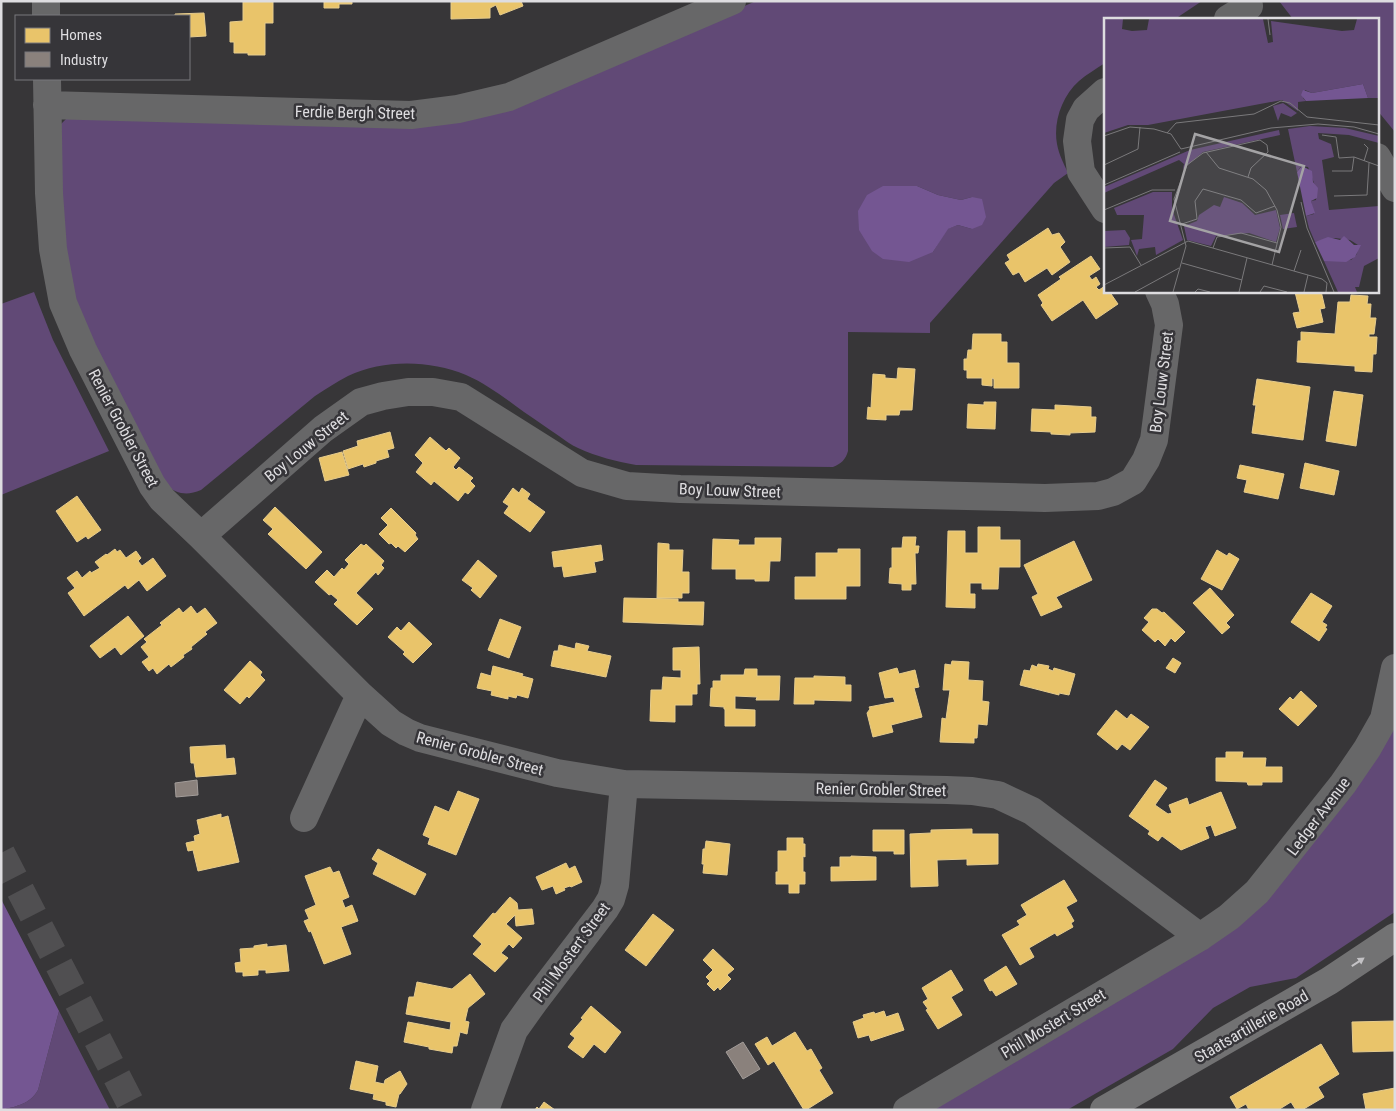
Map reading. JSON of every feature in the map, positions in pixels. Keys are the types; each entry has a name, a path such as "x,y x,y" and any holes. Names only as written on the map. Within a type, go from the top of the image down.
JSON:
{"street":[{"path":"46,1 46,15"},
{"name":"Ferdie Bergh Street","path":"47,92 411,115 458,109 509,97 732,1"},
{"name":"Renier Grobler Street","path":"47,92 49,193 54,249 64,303 83,350 152,485 162,499 360,695 391,723 420,738 557,773 624,784 947,790 998,795 1032,811 1200,937"},
{"path":"1104,93 1086,109 1080,120 1077,140 1081,172 1104,207"},
{"path":"1378,159 1395,188"},
{"name":"Boy Louw Street","path":"201,536 323,429 361,402 408,392 433,392 461,397 582,473 627,486 1045,498 1098,496 1113,492 1132,481 1146,460 1154,440 1168,325 1165,304 1159,292"},
{"name":"Ledger Avenue","path":"1200,937 1229,917 1257,892 1343,784 1367,749 1384,719 1395,668"},
{"path":"304,818 360,695"},
{"name":"Phil Mostert Street","path":"485,1110 514,1030 605,910 611,899 615,885 624,784"},
{"name":"Phil Mostert Street","path":"907,1110 1200,937"},
{"name":"Staatsartillerie Road","path":"1104,1110 1329,981 1395,937"},
{"name":"Staatsartillerie Road","path":"1127,1110 1271,1034 1395,960"}],"shaded area":[{"path":"756,1 1202,1 1176,18 1104,18 1104,64 1085,76 1073,87 1060,110 1058,118 1056,127 1057,144 1068,173 1054,183 930,323 930,333 848,332 848,451 841,463 833,467 636,465 614,460 593,454 573,445 496,392 466,375 437,366 392,364 362,370 335,383 315,396 201,490 182,493 174,490 165,485 83,323 65,273 59,126 69,116 528,100","holes":["917,186 938,195 961,200 972,197 972,229 958,225 947,229 933,252"]},
{"path":"1279,1 1395,1 1395,132 1378,111 1378,18 1292,18"},
{"path":"883,186 917,186 938,195 961,200 972,197 982,199 986,217 982,225 972,229 958,225 948,229 933,252 909,262 883,259 872,251 859,230 858,211 867,195"},
{"path":"34,292 53,340 109,451 1,495 1,304"},
{"path":"1395,722 1395,912 1296,978 1250,987 1213,1008 1173,1049 1067,1110 924,1110 1204,948"},
{"path":"1,899 59,1011 38,1090 35,1095 18,1106 2,1110"},
{"path":"59,1011 110,1110 2,1110 18,1106 27,1101 38,1090"}],"building: Homes":[{"path":"243,1 273,1 273,23 265,23 265,55 234,53 234,42 230,42 230,22 243,21"},
{"path":"324,1 352,1 352,4 339,4 339,8 324,8"},
{"path":"451,1 521,1 523,6 500,15 496,5 490,8 490,18 451,19"},
{"path":"204,13 206,36 190,37 190,15 175,14"},
{"path":"1048,228 1052,235 1059,233 1065,242 1060,247 1070,262 1052,275 1047,268 1025,282 1019,272 1013,275 1005,263 1010,260 1007,255"},
{"path":"1091,256 1100,269 1089,276 1092,280 1096,277 1100,284 1096,287 1099,290 1104,287 1104,292 1110,292 1118,304 1096,319 1083,300 1052,321 1041,305 1043,303 1038,295 1061,279 1059,277"},
{"path":"1295,292 1321,292 1325,308 1320,309 1323,322 1297,328 1293,313 1300,312"},
{"path":"1351,295 1368,296 1367,304 1371,304 1370,318 1376,318 1374,334 1369,334 1369,337 1377,337 1376,354 1373,354 1372,372 1355,371 1355,366 1297,362 1298,341 1301,341 1301,332 1335,334 1338,302 1350,302"},
{"path":"973,334 1001,334 1001,342 1007,342 1007,363 1019,363 1019,388 994,388 994,379 992,378 992,386 982,385 982,378 967,378 967,370 964,370 964,359 967,359 968,350 972,350"},
{"path":"898,368 915,369 912,410 900,410 899,415 886,415 886,420 867,419 868,407 871,408 873,374 897,379"},
{"path":"1257,379 1310,387 1303,440 1252,433 1256,405 1253,405"},
{"path":"1334,391 1363,395 1356,446 1326,441"},
{"path":"984,402 996,402 995,429 967,428 968,404 984,405"},
{"path":"1055,405 1091,407 1091,417 1096,417 1095,432 1070,433 1070,435 1031,431 1032,409 1055,410"},
{"path":"390,432 394,448 387,450 389,457 364,467 363,464 348,469 343,451 358,446 357,441"},
{"path":"430,437 446,451 449,448 460,458 453,467 456,470 459,467 473,478 470,481 475,486 468,494 465,492 458,501 434,481 431,485 416,472 423,463 415,455"},
{"path":"342,452 349,475 325,481 319,458"},
{"path":"1305,463 1339,471 1334,495 1300,488"},
{"path":"1240,465 1284,474 1278,499 1244,492 1247,480 1237,478"},
{"path":"513,488 519,493 522,488 530,494 527,499 545,512 530,532 504,513 509,506 503,502"},
{"path":"77,496 101,530 88,539 86,536 77,542 56,511"},
{"path":"275,507 322,552 306,569 268,534 273,529 263,520"},
{"path":"391,508 416,533 415,535 418,539 405,552 398,546 396,548 391,543 389,544 379,534 388,525 381,518"},
{"path":"978,527 1000,527 1000,540 1020,540 1020,567 999,567 998,589 982,589 982,583 970,583 970,594 975,594 975,608 946,607 948,531 965,531 965,553 978,553"},
{"path":"903,537 916,537 915,546 919,546 918,553 915,553 916,584 911,584 911,590 902,590 902,584 889,583 890,568 892,568 892,548 902,548"},
{"path":"755,538 781,538 780,561 770,561 769,581 736,579 736,569 712,569 713,539 739,540 738,545 755,545"},
{"path":"1074,541 1092,580 1056,597 1062,607 1041,616 1032,597 1038,594 1024,565"},
{"path":"658,543 669,544 669,550 683,550 682,572 689,572 689,593 682,593 682,598 657,598"},
{"path":"361,544 364,546 366,544 384,561 381,565 384,568 378,575 376,572 356,593 373,609 357,625 334,604 338,600 331,594 329,595 315,582 327,570 334,577 342,568 344,570 349,564 345,560"},
{"path":"601,545 603,560 594,562 596,572 564,577 562,566 554,567 552,552"},
{"path":"115,549 117,552 120,550 126,558 136,551 141,558 138,561 142,566 153,558 166,576 147,591 139,580 128,589 125,585 84,616 68,593 75,588 67,578 77,571 82,578 90,571 91,573 100,568 95,562"},
{"path":"838,549 860,549 860,586 846,586 846,599 795,599 795,577 816,577 816,553 838,553"},
{"path":"1217,550 1227,556 1229,553 1239,559 1222,590 1201,579"},
{"path":"478,560 497,576 480,598 471,590 473,588 462,580"},
{"path":"1210,588 1234,615 1226,623 1230,627 1222,634 1193,603"},
{"path":"1311,593 1332,606 1322,622 1327,625 1325,628 1327,629 1319,641 1291,622"},
{"path":"624,598 678,599 678,602 704,602 703,625 623,622"},
{"path":"191,606 197,614 205,608 217,623 205,632 207,634 171,667 169,664 157,674 153,668 149,671 142,662 149,657 141,647 147,642 144,639 179,608 183,613"},
{"path":"1152,609 1164,612 1185,632 1175,642 1171,638 1165,646 1158,639 1155,642 1142,630 1149,622 1144,618"},
{"path":"128,616 144,636 121,655 115,647 100,658 90,646"},
{"path":"500,619 521,627 509,658 488,650"},
{"path":"409,622 432,644 413,663 403,654 405,652 388,637 397,627 401,631"},
{"path":"576,643 589,646 587,651 611,656 606,677 551,666 554,651 558,651 559,645 575,649"},
{"path":"699,647 700,684 697,684 697,694 692,694 692,705 675,705 675,722 650,721 651,690 662,690 663,677 681,678 681,670 673,670 673,648"},
{"path":"1173,658 1181,663 1175,673 1166,668"},
{"path":"250,661 262,672 260,675 265,680 249,698 247,696 240,704 224,690"},
{"path":"952,661 969,662 968,680 983,681 982,701 989,702 987,725 978,724 977,738 974,738 974,743 940,742 942,718 946,719 950,690 943,690 945,664 951,665"},
{"path":"1038,664 1049,666 1048,669 1053,671 1054,668 1075,674 1069,695 1059,693 1059,695 1020,685 1024,670 1030,671 1032,665 1037,667"},
{"path":"493,666 523,674 522,676 533,679 528,698 517,695 516,698 508,696 508,699 491,695 492,691 477,688 481,673 491,676"},
{"path":"897,668 899,674 915,670 919,687 914,688 922,717 891,725 893,732 873,737 867,713 870,709 869,707 895,702 893,697 885,698 879,673"},
{"path":"745,669 757,669 757,676 780,676 779,700 756,700 757,697 735,696 735,709 755,710 755,726 725,726 724,707 710,706 713,681 721,681 721,675 744,675"},
{"path":"814,676 845,677 845,685 851,685 851,701 814,700 814,704 794,704 795,678 814,678"},
{"path":"1301,691 1317,706 1298,726 1279,709 1290,697 1293,700"},
{"path":"1116,710 1127,719 1131,714 1149,727 1130,750 1122,744 1117,750 1097,734"},
{"path":"225,745 226,759 234,758 236,774 196,777 194,763 191,763 190,747"},
{"path":"1226,752 1243,752 1242,758 1266,758 1265,767 1282,767 1282,782 1262,782 1262,785 1248,785 1247,782 1216,781 1216,758 1226,758"},
{"path":"1155,780 1167,788 1155,805 1168,814 1172,813 1169,805 1187,798 1189,805 1221,792 1236,828 1215,836 1211,825 1205,827 1209,838 1181,850 1162,836 1158,841 1148,834 1150,831 1129,816"},
{"path":"458,791 479,799 456,855 428,844 430,838 423,835 435,806 449,812"},
{"path":"221,814 221,818 228,816 239,862 198,871 193,850 188,851 186,843 195,841 194,836 200,834 197,820"},
{"path":"972,829 972,834 998,834 998,864 967,865 967,859 937,860 938,886 911,887 910,834 931,833 931,830"},
{"path":"873,830 904,830 904,854 894,854 894,851 873,851"},
{"path":"787,838 803,838 803,844 805,844 803,872 805,872 805,884 799,884 799,893 789,893 789,884 776,884 778,851 787,851"},
{"path":"706,841 730,844 727,875 703,873 703,849 705,849"},
{"path":"378,849 426,874 415,895 373,874 378,863 372,859"},
{"path":"840,857 876,857 876,880 831,881 831,867 840,867"},
{"path":"566,863 569,869 575,866 582,882 564,888 565,890 556,894 553,886 542,890 536,877"},
{"path":"330,867 333,873 339,871 349,897 342,900 345,908 352,905 358,921 341,927 351,954 324,964 311,931 309,932 304,921 309,919 305,910 316,905 305,876"},
{"path":"1064,880 1077,901 1066,907 1074,921 1071,923 1073,927 1057,936 1055,933 1029,948 1034,957 1020,965 1002,935 1020,925 1017,921 1027,915 1021,905"},
{"path":"510,897 517,903 518,910 532,909 534,924 516,926 515,915 506,924 522,938 513,948 509,944 501,953 508,958 495,972 473,954 482,944 473,936"},
{"path":"653,914 674,930 646,966 625,950"},
{"path":"267,944 267,947 286,945 289,971 266,973 266,970 258,970 258,975 243,976 243,972 236,972 235,963 241,962 240,949 254,948 254,946"},
{"path":"713,949 734,969 727,975 731,979 720,990 718,987 714,991 707,984 710,981 706,977 713,970 703,960"},
{"path":"1006,966 1017,984 996,996 992,990 990,991 984,980"},
{"path":"951,970 963,990 951,997 962,1015 938,1029 926,1010 928,1009 923,1002 928,999 922,988"},
{"path":"470,974 485,994 468,1008 465,1021 469,1022 467,1034 460,1032 457,1046 453,1046 452,1053 404,1042 408,1022 450,1030 451,1022 406,1014 409,997 414,997 417,982 452,989"},
{"path":"591,1006 621,1032 605,1053 594,1044 583,1058 568,1047 575,1038 570,1034"},
{"path":"884,1011 886,1017 898,1013 904,1030 871,1041 869,1035 858,1038 853,1022 864,1018 863,1015"},
{"path":"1395,1021 1395,1051 1353,1052 1352,1022"},
{"path":"795,1032 807,1051 811,1049 822,1068 819,1070 833,1093 806,1110 804,1110 774,1061 768,1065 755,1044 767,1037 772,1046"},
{"path":"1321,1044 1339,1074 1318,1087 1324,1097 1302,1110 1296,1110 1291,1102 1278,1110 1249,1110 1246,1104 1237,1109 1230,1097"},
{"path":"356,1061 378,1066 375,1082 384,1084 385,1080 400,1071 407,1084 399,1094 396,1107 373,1099 374,1094 350,1089"},
{"path":"1395,1088 1395,1110 1366,1110 1363,1094"},
{"path":"544,1102 555,1110 535,1110 537,1107 539,1109"}],"building: Industry":[{"path":"197,780 198,795 176,797 175,783"},
{"path":"743,1042 760,1069 743,1079 726,1052"}],"tunnel":[{"path":"1,853 134,1110"}]}
